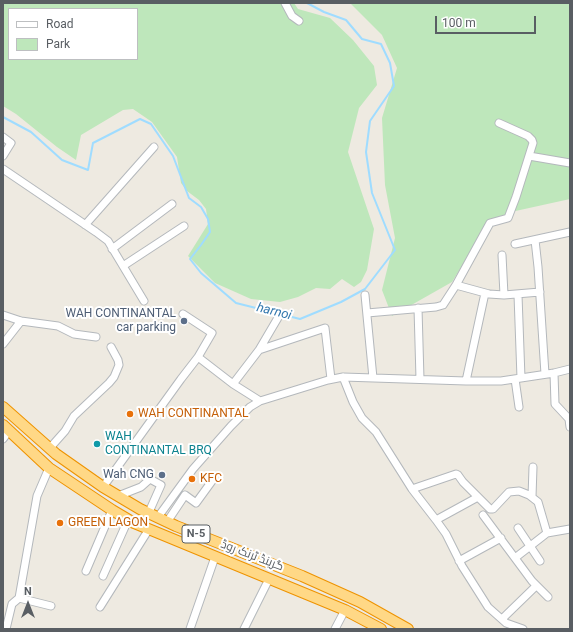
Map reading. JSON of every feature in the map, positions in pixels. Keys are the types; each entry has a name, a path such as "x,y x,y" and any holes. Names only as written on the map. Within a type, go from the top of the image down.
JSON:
{"highway":[{"name":"گرینڈ ٹرنک روڈ","path":"3,407 49,449 103,487 149,513 167,522 308,578 360,602 408,629"},
{"name":"گرینڈ ٹرنک روڈ","path":"5,431 49,468 131,521 345,610 381,629"},
{"path":"131,521 149,513"}],"street":[{"path":"285,3 292,16 299,21"},
{"path":"367,313 442,305 456,286 490,223 508,218 533,143 528,136 498,123"},
{"path":"3,137 11,143 3,156"},
{"path":"86,225 154,147"},
{"path":"529,156 570,163"},
{"path":"3,169 86,225 108,242 144,301"},
{"path":"112,249 172,204"},
{"path":"123,266 184,226"},
{"path":"515,244 570,232"},
{"path":"534,240 540,292 545,374"},
{"path":"502,255 504,295"},
{"path":"456,286 504,295 540,292"},
{"path":"466,381 485,292"},
{"path":"365,295 373,378"},
{"path":"518,295 519,407"},
{"path":"418,308 420,379"},
{"path":"103,487 180,379 198,357 212,333 183,314"},
{"path":"3,315 21,321 58,326 74,334 96,337"},
{"path":"233,384 259,350 279,316"},
{"path":"3,344 21,321"},
{"path":"259,350 325,328 331,379"},
{"path":"49,449 65,431 74,416 110,383 114,377 119,365 111,347"},
{"path":"198,357 233,384 260,401"},
{"path":"149,513 193,469 239,416 260,401 331,379 343,377 501,381 570,369"},
{"path":"554,373 555,404 569,419 570,427"},
{"path":"343,377 353,402 362,418 376,432 412,489 436,520 459,561 488,607 506,623 523,629"},
{"path":"532,497 533,467"},
{"path":"6,629 12,604 19,598 37,496 49,468"},
{"path":"412,489 456,474 490,510 493,509 509,492 519,491 532,497 538,502 547,532"},
{"path":"118,496 142,487 150,479 161,485 149,513"},
{"path":"167,522 185,495 196,503 212,481"},
{"path":"436,520 478,498"},
{"path":"86,571 112,510"},
{"path":"483,515 536,586 548,597"},
{"path":"103,576 131,521"},
{"path":"518,528 540,561"},
{"path":"100,607 149,529"},
{"path":"515,558 547,532 570,529"},
{"path":"459,561 500,538"},
{"path":"190,629 215,557"},
{"path":"244,629 269,579"},
{"path":"502,619 536,586"},
{"path":"19,598 51,606"},
{"path":"335,629 345,610"}],"green space":[{"path":"3,3 294,3 298,9 330,18 353,40 374,66 377,85 359,108 348,152 374,229 367,270 361,282 354,287 342,279 330,289 316,288 298,297 280,302 251,299 215,283 188,256 208,224 206,209 199,200 187,191 181,183 177,157 152,122 133,109 123,110 81,135 76,160 57,147 16,114 3,106"},
{"path":"350,3 570,3 570,199 511,212 481,235 452,282 392,316 382,290 395,238 385,185 382,118 397,68 382,35"}],"waterway":[{"name":"harnoi","path":"3,117 31,132 62,160 88,170 93,143 140,119 151,124 173,156 189,198 201,207 208,219 210,232 190,259 201,273 236,303 300,319 341,302 365,289 395,250 372,193 366,152 370,121 394,86 390,63 381,44 362,39 346,20 324,12 307,3"}],"place":[{"name":"WAH CONTINANTAL car parking","path":"184,321"},
{"name":"WAH CONTINANTAL","path":"130,414"},
{"name":"WAH CONTINANTAL BRQ","path":"97,444"},
{"name":"Wah CNG","path":"162,475"},
{"name":"KFC","path":"192,479"},
{"name":"GREEN LAGON","path":"60,523"}]}
